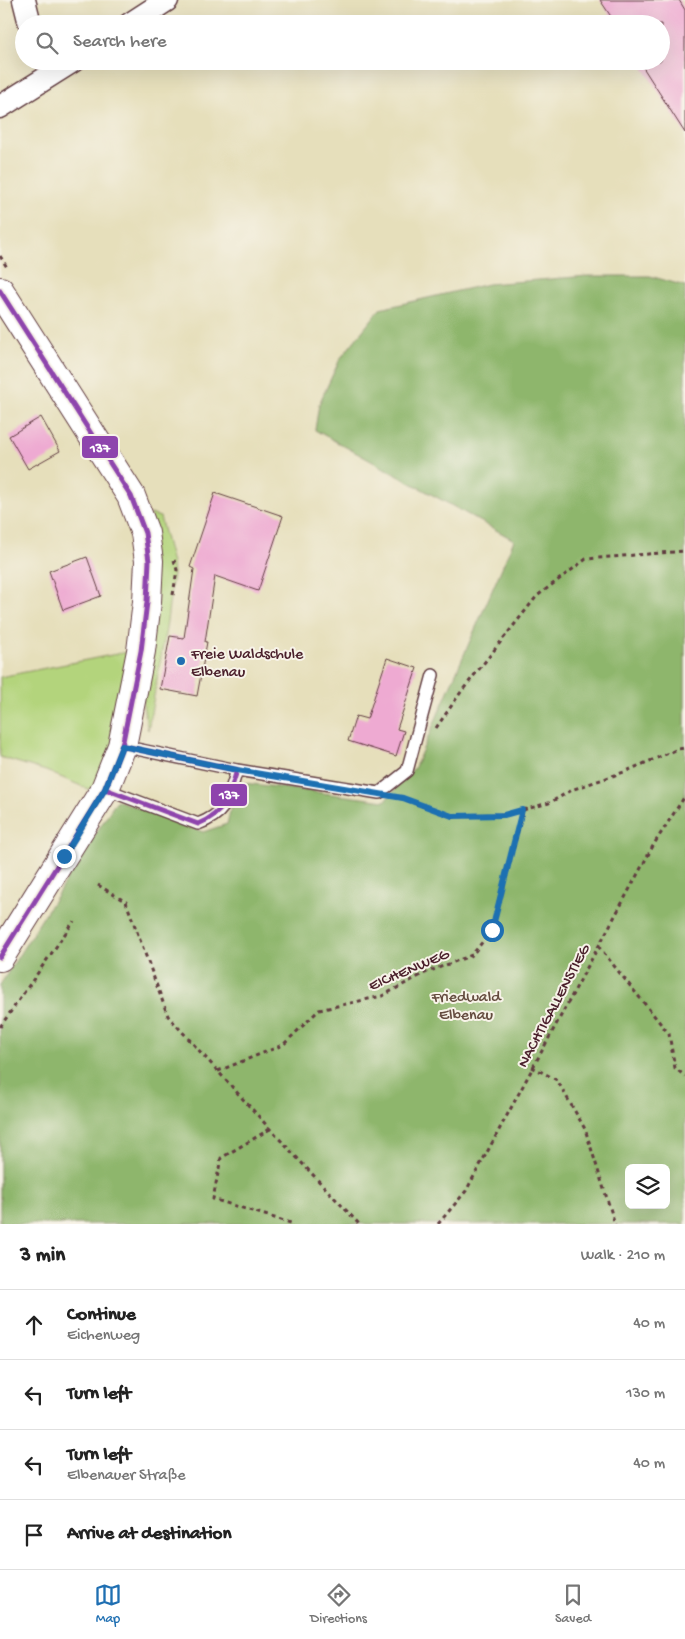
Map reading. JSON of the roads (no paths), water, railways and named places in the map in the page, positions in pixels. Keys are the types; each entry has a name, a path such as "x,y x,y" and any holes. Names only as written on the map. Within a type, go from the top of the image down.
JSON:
{"street":[{"path":"24,0 28,15"},
{"path":"144,15 167,0"},
{"path":"0,107 53,70"},
{"path":"0,291 131,496 145,533 149,561 147,602 141,651 122,746 105,789 0,957"}],"lane":[{"path":"122,746 237,770 379,793 407,771 432,675"},
{"path":"105,789 198,824 212,819 226,806 237,770"}],"place":[{"name":"Freie Waldschule Elbenau","path":"181,661"}],"park label":[{"name":"Friedwald Elbenau","path":"466,1004"}]}
